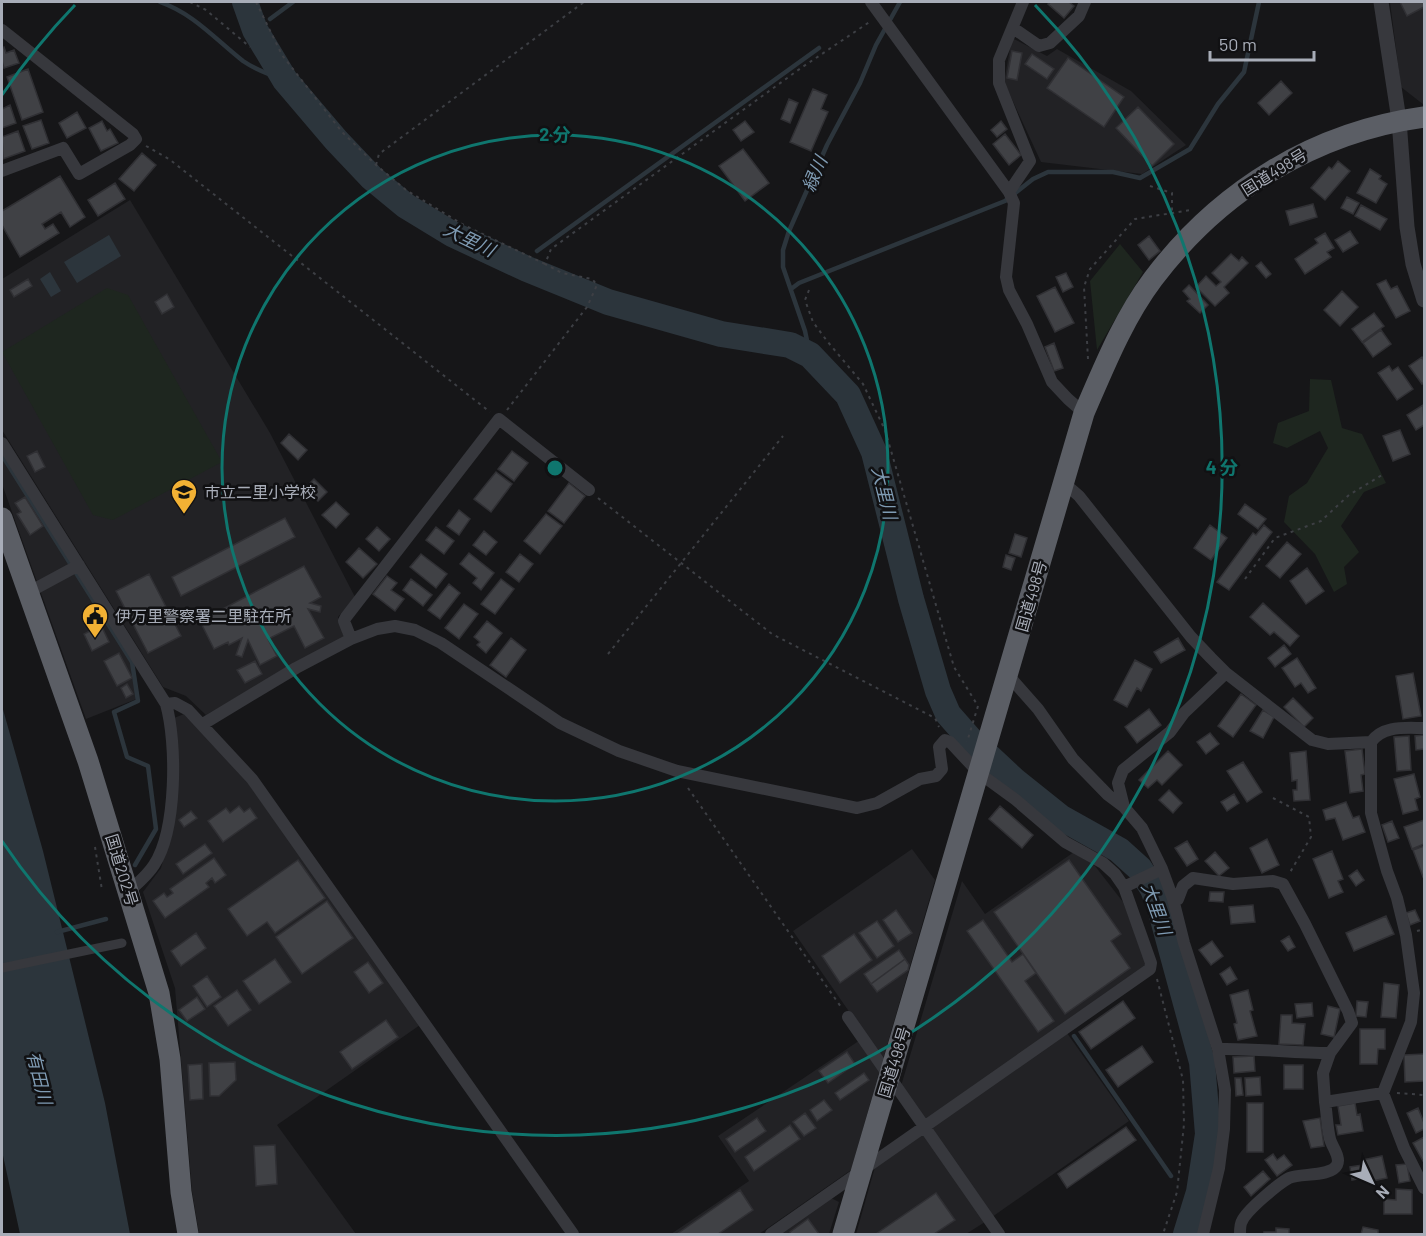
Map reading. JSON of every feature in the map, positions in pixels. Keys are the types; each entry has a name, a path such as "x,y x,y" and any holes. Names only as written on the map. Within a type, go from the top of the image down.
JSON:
{"highway":[{"name":"国道498号","path":"843,1234 979,773 987,709 1008,675 1084,413 1126,322 1153,280 1183,244 1245,188 1272,170 1322,143 1399,120 1425,117"},
{"name":"国道202号","path":"2,518 88,761 159,993 170,1059 181,1192 188,1234"}],"street":[{"path":"871,2 1012,197"},
{"path":"1023,2 999,60 999,83 1030,161 1012,197 1006,277 1009,290 1027,324 1052,382 1084,413"},
{"path":"1013,28 1039,45 1050,44 1079,16 1085,2"},
{"path":"1381,2 1399,120 1407,226 1413,264 1425,300"},
{"path":"2,30 133,134 136,140 79,174 63,148 2,171"},
{"path":"351,639 344,621 345,617 499,419 589,490"},
{"path":"2,443 166,704 170,718 171,810 166,837 155,863 143,879 128,892"},
{"path":"1064,483 1079,495 1191,637 1226,673 1312,740 1328,744 1371,742"},
{"path":"29,592 79,565"},
{"path":"203,724 296,668 351,639 377,629 395,626 415,630 441,643 560,723 619,752 677,771 857,808 877,803 920,779 936,776 942,769 939,747 945,740 950,742 979,773 1016,800 1065,842 1103,863 1125,887 1151,963 1150,969 771,1234"},
{"path":"1124,807 1118,783 1123,770 1170,732 1184,713 1226,673"},
{"path":"1008,675 1038,709 1073,759 1108,795 1124,807 1142,828 1162,869 1173,899 1184,943 1218,1049 1225,1090 1224,1129 1219,1168 1203,1234"},
{"path":"166,704 175,703 188,710 252,779 573,1234"},
{"path":"1425,728 1397,728 1377,734 1371,742 1371,813 1404,926 1414,993 1411,1022 1383,1093 1404,1148 1425,1188"},
{"path":"1125,887 1162,869"},
{"path":"1173,899 1178,899 1183,886 1193,878 1233,884 1274,881 1282,884 1305,924 1352,1023 1330,1053 1323,1073 1330,1140 1338,1158 1337,1165 1324,1173 1304,1174 1289,1178 1265,1196 1241,1222 1240,1234"},
{"path":"2,968 122,943"},
{"path":"848,1017 999,1234"},
{"path":"1218,1049 1257,1048 1285,1053 1330,1053"},
{"path":"1325,1102 1383,1093"}],"path":[{"path":"190,2 206,10 250,46"},
{"path":"136,140 169,159 499,419 587,307 597,285 592,279 562,273 462,224 406,190 342,132 282,56 256,2"},
{"path":"376,165 379,154 584,2"},
{"path":"544,264 551,249 801,68 881,15"},
{"path":"1150,186 1172,193 1172,213"},
{"path":"1088,363 1084,286 1089,269 1135,219 1202,208 1216,212"},
{"path":"809,290 805,300 813,322 863,384 885,430 954,667 987,709 962,756"},
{"path":"608,654 783,435"},
{"path":"1245,579 1275,538 1321,521 1349,495 1382,475"},
{"path":"589,490 772,634 935,718 945,740"},
{"path":"677,771 848,1017"},
{"path":"1273,798 1309,817 1311,837 1282,884"},
{"path":"1150,969 1156,978 1183,1080 1184,1124 1177,1192 1163,1234"},
{"path":"1383,1093 1425,1095"}],"shaded area":[{"path":"1390,2 1424,2 1424,105 1401,87"},
{"path":"1012,38 1047,56 1057,49 1131,91 1186,145 1142,174 1041,162 1004,82"},
{"name":"市立二里小学校","path":"130,200 270,433 355,597 338,617 344,638 206,715 186,696 163,687 2,430 2,279"},
{"path":"1120,244 1143,272 1097,350 1090,281"},
{"path":"107,288 128,295 222,462 113,520 93,515 2,352"},
{"path":"1310,379 1331,380 1342,428 1362,434 1386,483 1364,492 1341,526 1359,552 1344,567 1347,584 1334,592 1315,554 1284,522 1289,496 1307,483 1328,448 1320,431 1287,448 1273,443 1278,423 1309,411"},
{"path":"6,457 134,661 139,698 86,719 2,484 2,459"},
{"path":"184,714 243,776 420,1025 277,1125 356,1234 199,1234 192,1191 175,988 143,892 161,868 172,829 174,718"},
{"path":"912,849 935,880 851,1170 759,1234 671,1234 749,1181 718,1136 866,1036 793,931"},
{"path":"1074,852 1095,866 1123,902 1147,967 925,1121 901,1086 962,881 985,914"},
{"path":"1067,1033 1129,1121 992,1217 930,1128"},
{"path":"923,1133 985,1222 966,1234 856,1234 875,1167"},
{"path":"831,1198 839,1202 829,1234 778,1234"}],"water":[{"path":"109,235 121,256 77,283 64,262"},
{"path":"50,272 61,291 51,297 40,279"},
{"name":"有田川","path":"2,706 43,851 105,1103 130,1234 20,1234 2,1151"}],"building":[{"path":"1069,2 1074,6 1064,18 1048,4"},
{"path":"1400,2 1424,2 1424,7 1407,16"},
{"path":"4,47 6,53 14,50 19,63 4,68 2,48"},
{"path":"1012,51 1022,53 1017,80 1007,78"},
{"path":"1032,54 1054,69 1047,79 1025,64"},
{"path":"1068,58 1124,97 1104,127 1047,88"},
{"path":"28,69 43,112 22,120 7,77"},
{"path":"1281,81 1292,93 1269,115 1258,103"},
{"path":"813,89 827,95 821,109 828,112 811,151 790,142"},
{"path":"789,99 798,103 790,123 781,119"},
{"path":"10,105 16,123 2,128 2,109"},
{"path":"1138,107 1174,144 1152,166 1116,128"},
{"path":"77,112 86,128 67,138 59,123"},
{"path":"41,120 49,143 32,149 23,126"},
{"path":"102,121 107,131 110,129 118,143 101,151 89,128"},
{"path":"745,121 754,132 741,141 733,130"},
{"path":"1001,121 1007,129 997,137 991,130"},
{"path":"18,131 25,151 3,159 2,137"},
{"path":"1005,134 1021,155 1009,165 993,144"},
{"path":"743,149 769,183 745,201 719,166"},
{"path":"142,153 156,165 134,191 119,179"},
{"path":"1338,161 1350,171 1325,200 1311,188 1329,167 1332,169"},
{"path":"1370,169 1381,176 1379,179 1387,184 1376,203 1357,193"},
{"path":"60,176 85,217 70,227 61,212 42,224 45,229 53,224 59,233 20,257 2,225 2,211"},
{"path":"115,183 125,199 98,216 88,200"},
{"path":"1347,197 1359,203 1353,214 1341,208"},
{"path":"1313,204 1317,217 1290,225 1286,211"},
{"path":"1361,205 1387,219 1380,230 1355,216"},
{"path":"1350,231 1358,243 1343,252 1335,240"},
{"path":"1325,233 1334,248 1327,252 1331,257 1305,274 1295,259 1318,243 1315,239"},
{"path":"1149,236 1160,251 1149,260 1138,245"},
{"path":"1231,254 1239,261 1242,257 1248,263 1224,287 1229,293 1215,306 1196,287 1206,276 1216,286 1221,282 1212,273"},
{"path":"1261,262 1271,274 1266,278 1256,266"},
{"path":"1066,273 1073,287 1063,292 1056,277"},
{"path":"28,279 32,286 14,297 10,290"},
{"path":"1386,280 1391,289 1397,286 1410,311 1396,318 1377,284"},
{"path":"1189,285 1208,305 1200,313 1187,301 1190,299 1183,291"},
{"path":"1055,287 1074,323 1055,332 1037,296"},
{"path":"1342,291 1358,307 1340,326 1324,310"},
{"path":"167,294 174,307 162,314 155,302"},
{"path":"1374,313 1384,326 1362,342 1352,329"},
{"path":"1381,330 1391,344 1373,357 1363,343"},
{"path":"1054,343 1063,368 1054,371 1045,347"},
{"path":"1422,357 1424,382 1422,384 1409,366"},
{"path":"1389,366 1392,371 1398,367 1413,389 1397,400 1378,373"},
{"path":"1423,405 1424,425 1416,430 1407,415"},
{"path":"1400,430 1410,454 1393,461 1383,436"},
{"path":"289,434 307,450 298,460 281,443"},
{"path":"37,451 45,467 35,472 27,456"},
{"path":"512,451 528,463 514,481 498,469"},
{"path":"496,472 512,484 491,512 474,499"},
{"path":"314,479 327,492 318,501 304,489"},
{"path":"569,483 585,496 564,523 548,511"},
{"path":"25,497 43,526 30,535 17,514 21,512 15,503"},
{"path":"336,502 349,514 336,528 322,515"},
{"path":"1245,504 1266,519 1258,529 1238,514"},
{"path":"459,510 470,519 459,535 447,526"},
{"path":"546,514 562,526 540,554 524,541"},
{"path":"285,518 295,537 181,596 172,577"},
{"path":"1210,525 1227,538 1211,560 1194,548"},
{"path":"1264,525 1272,532 1229,590 1217,582 1253,533 1256,535"},
{"path":"377,527 390,539 379,551 366,539"},
{"path":"436,527 454,541 444,554 426,540"},
{"path":"484,531 497,542 486,555 473,545"},
{"path":"1015,534 1027,538 1021,557 1009,553"},
{"path":"1287,542 1301,554 1280,578 1266,566"},
{"path":"359,548 377,564 363,578 346,562"},
{"path":"469,553 494,573 481,590 473,583 477,578 460,564"},
{"path":"421,554 447,574 436,588 410,567"},
{"path":"520,554 533,564 519,582 506,572"},
{"path":"1006,555 1015,558 1011,570 1003,567"},
{"path":"304,566 321,597 310,603 321,606 320,612 308,609 324,638 305,648 294,626 268,639 277,656 260,665 248,640 242,657 236,655 242,638 214,649 200,621"},
{"path":"1307,568 1324,591 1306,604 1290,581"},
{"path":"149,574 181,636 148,653 116,591"},
{"path":"387,576 397,583 391,590 404,599 395,611 373,594"},
{"path":"411,579 432,595 423,606 403,590"},
{"path":"501,579 514,589 495,614 481,604"},
{"path":"449,584 460,593 440,619 428,610"},
{"path":"1263,603 1299,636 1290,646 1274,632 1270,635 1250,617"},
{"path":"464,604 478,614 459,639 445,628"},
{"path":"487,621 502,633 486,653 477,645 480,642 474,637"},
{"path":"101,625 109,642 92,651 84,634"},
{"path":"511,638 526,650 506,677 490,665"},
{"path":"1178,638 1185,650 1161,663 1154,652"},
{"path":"1284,645 1291,654 1275,667 1268,658"},
{"path":"119,653 132,678 117,686 104,661"},
{"path":"1297,658 1316,688 1308,693 1301,683 1295,687 1282,668"},
{"path":"1135,660 1152,669 1141,691 1137,688 1127,707 1114,700"},
{"path":"255,661 262,674 245,683 237,670"},
{"path":"1413,673 1421,716 1403,719 1396,676"},
{"path":"127,684 133,694 126,698 121,688"},
{"path":"1241,694 1256,705 1233,737 1218,726"},
{"path":"1293,698 1313,718 1304,727 1284,707"},
{"path":"1149,709 1161,725 1137,743 1125,727"},
{"path":"1263,710 1274,717 1263,738 1250,731"},
{"path":"1210,733 1219,744 1206,754 1197,742"},
{"path":"1424,735 1424,749 1416,750 1415,736"},
{"path":"1409,736 1411,770 1397,771 1394,737"},
{"path":"1362,749 1365,774 1361,775 1363,791 1350,793 1345,751"},
{"path":"1168,751 1182,765 1162,785 1157,780 1148,788 1139,780"},
{"path":"1306,751 1310,800 1294,801 1293,790 1297,790 1297,780 1292,781 1290,753"},
{"path":"1243,762 1262,792 1247,802 1227,771"},
{"path":"1414,774 1420,797 1415,799 1418,810 1403,814 1394,779"},
{"path":"1169,790 1182,803 1173,813 1159,800"},
{"path":"1234,794 1239,803 1227,811 1221,802"},
{"path":"1346,802 1353,818 1359,816 1365,832 1343,840 1335,818 1326,820 1323,810"},
{"path":"239,806 244,812 250,808 257,818 223,842 208,821 226,808 230,813"},
{"path":"1000,806 1033,835 1022,848 989,819"},
{"path":"191,811 197,818 184,827 179,820"},
{"path":"1424,820 1424,844 1412,849 1404,827"},
{"path":"1392,821 1399,838 1388,842 1382,825"},
{"path":"1267,839 1279,865 1262,873 1250,848"},
{"path":"1187,841 1198,859 1187,866 1175,848"},
{"path":"205,844 212,853 183,874 176,864"},
{"path":"1424,846 1424,876 1423,877 1413,850"},
{"path":"1332,851 1343,879 1338,881 1343,892 1329,898 1313,859"},
{"path":"1215,852 1229,868 1219,876 1205,861"},
{"path":"214,858 226,875 215,883 212,878 206,883 209,887 165,918 153,901 164,893 167,897 173,893 170,889"},
{"path":"298,860 325,898 275,933 267,922 247,936 228,909"},
{"path":"1069,860 1121,934 1111,941 1130,968 1065,1014 994,912"},
{"path":"1357,870 1364,880 1356,886 1349,876"},
{"path":"1210,892 1224,892 1223,902 1209,901"},
{"path":"327,901 353,938 302,974 276,937"},
{"path":"1253,905 1255,922 1231,924 1229,907"},
{"path":"896,910 912,933 898,942 883,920"},
{"path":"1415,910 1420,921 1410,925 1406,913"},
{"path":"1386,916 1394,934 1354,951 1346,933"},
{"path":"983,920 1012,962 1023,954 1036,973 1025,981 1054,1021 1038,1032 967,931"},
{"path":"877,921 894,946 877,958 859,933"},
{"path":"196,933 206,948 181,966 171,951"},
{"path":"854,934 872,960 840,983 822,956"},
{"path":"1289,936 1295,947 1288,951 1281,941"},
{"path":"1212,941 1223,956 1211,965 1199,950"},
{"path":"899,950 905,959 871,984 864,974"},
{"path":"275,959 291,982 259,1004 243,981"},
{"path":"905,959 909,965 908,970 877,992 871,984"},
{"path":"368,962 383,983 369,993 354,972"},
{"path":"1230,967 1237,979 1227,985 1220,974"},
{"path":"207,976 221,997 207,1007 193,986"},
{"path":"1384,983 1399,985 1396,1018 1381,1017"},
{"path":"237,990 251,1010 228,1026 214,1006"},
{"path":"1248,990 1253,1010 1250,1011 1257,1036 1238,1040 1234,1024 1237,1023 1230,995"},
{"path":"197,997 205,1009 187,1021 179,1010"},
{"path":"1123,1001 1135,1018 1091,1049 1079,1032"},
{"path":"1357,1001 1368,1002 1366,1017 1356,1016"},
{"path":"1312,1003 1313,1016 1297,1018 1295,1004"},
{"path":"1328,1006 1340,1009 1334,1037 1321,1034"},
{"path":"1281,1015 1292,1015 1292,1023 1305,1024 1303,1045 1279,1044"},
{"path":"386,1020 398,1037 352,1069 340,1052"},
{"path":"1360,1029 1385,1029 1385,1049 1378,1049 1377,1064 1360,1064"},
{"path":"1142,1046 1153,1062 1118,1087 1106,1070"},
{"path":"847,1052 855,1064 828,1083 819,1071"},
{"path":"1424,1054 1424,1081 1405,1082 1404,1055"},
{"path":"1254,1056 1255,1071 1234,1073 1233,1057"},
{"path":"235,1062 236,1080 219,1096 210,1096 209,1063"},
{"path":"202,1064 203,1099 190,1100 188,1065"},
{"path":"1284,1065 1303,1065 1303,1089 1284,1089"},
{"path":"864,1073 869,1080 840,1100 835,1093"},
{"path":"1260,1077 1261,1095 1246,1096 1245,1078"},
{"path":"1235,1078 1241,1078 1243,1095 1236,1096"},
{"path":"824,1100 832,1110 817,1121 810,1110"},
{"path":"1247,1103 1263,1103 1263,1152 1247,1152"},
{"path":"1355,1103 1363,1131 1338,1135 1336,1125 1341,1125 1338,1106"},
{"path":"1418,1108 1424,1129 1416,1133 1407,1113"},
{"path":"805,1113 816,1128 804,1136 793,1122"},
{"path":"757,1118 766,1131 735,1152 726,1139"},
{"path":"1320,1118 1324,1146 1311,1148 1303,1121"},
{"path":"790,1125 800,1139 754,1171 745,1157"},
{"path":"1126,1127 1136,1140 1067,1188 1058,1174"},
{"path":"1424,1137 1424,1160 1423,1161 1413,1143"},
{"path":"275,1145 277,1184 256,1186 254,1146"},
{"path":"1273,1154 1277,1160 1284,1155 1292,1165 1277,1176 1265,1160"},
{"path":"1382,1156 1387,1178 1372,1181 1371,1176 1352,1180 1350,1167 1363,1165 1362,1160"},
{"path":"1407,1164 1410,1181 1399,1183 1396,1165"},
{"path":"1263,1171 1270,1179 1251,1196 1244,1187"},
{"path":"1396,1189 1412,1190 1412,1214 1384,1214 1384,1199 1396,1200"},
{"path":"740,1190 753,1210 718,1234 677,1234"},
{"path":"936,1193 955,1220 934,1234 876,1234"},
{"path":"808,1219 819,1234 791,1234 790,1232"},
{"path":"1363,1227 1378,1230 1378,1234 1361,1234"},
{"path":"1276,1228 1289,1229 1289,1234 1264,1234 1264,1232 1276,1232"}],"waterway":[{"path":"160,2 194,20 243,61 285,80"},
{"name":"大里川","path":"245,2 255,30 285,80 372,178 406,206 452,234 527,269 608,302 721,334 790,345 810,355 848,395 874,452 911,599 938,691 948,714 970,739 1015,781 1060,817 1119,850 1140,869 1153,889 1202,1062 1208,1134 1199,1192 1186,1234"},
{"path":"270,19 293,2"},
{"name":"緑川","path":"810,355 805,331 783,267 783,250 789,231 827,145 860,83 876,45 900,2"},
{"path":"791,289 799,283 1005,201 1033,179 1048,172 1113,172 1140,178 1190,149 1218,104 1244,72 1259,2"},
{"path":"537,251 819,48"},
{"path":"2,455 132,662 138,701 114,712 127,757 148,766 156,829 135,865"},
{"path":"57,932 106,919"},
{"path":"1074,1036 1171,1176"}],"place":[{"name":"市立二里小学校","path":"184,515"},
{"name":"伊万里警察署二里駐在所","path":"95,639"}]}
